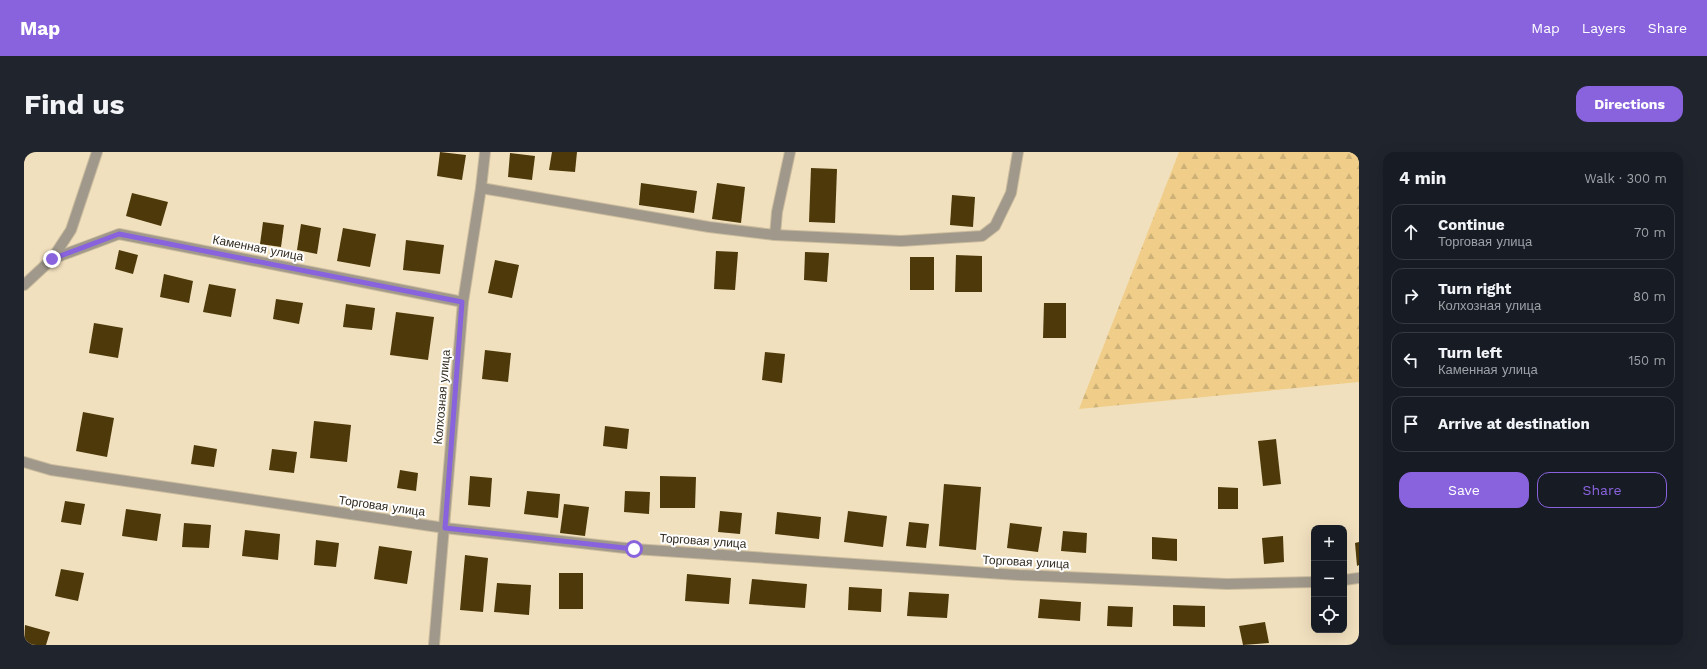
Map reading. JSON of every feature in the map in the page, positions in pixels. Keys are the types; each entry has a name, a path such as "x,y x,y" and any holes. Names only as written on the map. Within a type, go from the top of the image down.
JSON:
{"street":[{"path":"24,285 52,259 71,230 97,152"},
{"name":"Колхозная улица","path":"434,645 445,528 462,302 486,152"},
{"path":"775,235 790,152"},
{"path":"481,188 709,227 775,235 901,242 982,236 995,226 1011,194 1018,152"},
{"name":"Каменная улица","path":"52,259 119,234 462,302"},
{"name":"Торговая улица","path":"24,462 51,470 445,528 634,549 1020,576 1227,584 1311,582"},
{"path":"1347,580 1359,578"}],"green space":[{"path":"1179,152 1359,152 1359,382 1079,409"}],"building":[{"path":"440,152 466,155 462,180 437,176"},
{"path":"552,152 577,152 575,172 549,170"},
{"path":"510,153 535,156 532,180 508,177"},
{"path":"811,168 837,169 835,223 809,222"},
{"path":"641,183 697,191 694,213 639,205"},
{"path":"717,183 745,187 741,223 712,219"},
{"path":"132,193 168,202 161,226 126,216"},
{"path":"952,195 975,197 973,227 950,225"},
{"path":"263,222 284,225 281,247 260,244"},
{"path":"301,224 321,228 317,254 297,250"},
{"path":"343,228 376,234 370,267 337,261"},
{"path":"406,240 444,245 440,274 403,270"},
{"path":"119,250 138,255 133,274 115,269"},
{"path":"716,251 738,252 735,290 714,289"},
{"path":"805,252 829,253 827,282 804,280"},
{"path":"956,255 982,256 982,292 955,292"},
{"path":"910,257 934,257 934,290 910,290"},
{"path":"495,260 519,265 512,298 488,293"},
{"path":"164,274 193,281 189,303 160,297"},
{"path":"209,284 236,289 231,317 203,312"},
{"path":"276,299 303,303 299,324 273,319"},
{"path":"1044,303 1066,303 1066,338 1043,338"},
{"path":"346,304 375,308 372,330 343,327"},
{"path":"396,312 434,317 428,360 390,355"},
{"path":"94,323 123,328 118,358 89,353"},
{"path":"485,350 511,353 508,382 482,379"},
{"path":"765,352 785,354 782,383 762,380"},
{"path":"83,412 114,418 107,457 76,451"},
{"path":"314,421 351,425 347,462 310,458"},
{"path":"605,426 629,429 627,449 603,446"},
{"path":"1276,439 1281,484 1263,486 1258,441"},
{"path":"194,445 217,449 214,467 191,464"},
{"path":"272,449 297,452 294,473 269,470"},
{"path":"400,470 418,473 416,491 397,488"},
{"path":"470,476 492,478 490,507 468,505"},
{"path":"660,476 696,477 695,508 660,508"},
{"path":"944,484 981,487 976,550 939,546"},
{"path":"1218,487 1238,488 1238,509 1218,509"},
{"path":"527,491 560,494 558,518 524,514"},
{"path":"625,491 650,492 649,514 624,512"},
{"path":"65,501 85,504 81,525 61,522"},
{"path":"564,504 589,507 585,536 560,533"},
{"path":"126,509 161,514 157,541 122,536"},
{"path":"720,511 742,513 740,534 718,532"},
{"path":"848,511 887,516 883,547 844,542"},
{"path":"777,512 821,517 819,539 775,534"},
{"path":"909,522 929,524 926,548 906,546"},
{"path":"184,523 211,525 209,548 182,547"},
{"path":"1010,523 1042,527 1038,552 1007,548"},
{"path":"245,530 280,534 278,560 242,556"},
{"path":"1063,531 1087,533 1086,553 1061,551"},
{"path":"1283,536 1284,562 1264,564 1262,538"},
{"path":"1152,537 1177,539 1177,561 1152,559"},
{"path":"316,540 339,543 336,567 314,565"},
{"path":"1359,542 1359,565 1357,566 1355,543"},
{"path":"379,546 412,551 407,584 374,579"},
{"path":"465,555 488,558 483,612 460,610"},
{"path":"61,569 84,573 78,601 55,596"},
{"path":"559,573 583,573 583,609 559,609"},
{"path":"687,574 731,578 729,604 685,601"},
{"path":"752,579 807,584 805,608 749,604"},
{"path":"497,583 531,585 529,615 494,612"},
{"path":"849,587 882,589 881,612 848,610"},
{"path":"909,592 949,594 947,618 907,616"},
{"path":"1040,599 1081,602 1080,621 1038,618"},
{"path":"1173,605 1205,606 1205,627 1173,626"},
{"path":"1108,606 1133,607 1132,627 1107,626"},
{"path":"1265,622 1269,643 1243,645 1239,626"},
{"path":"25,625 50,632 46,645 24,645"}],"route":[{"path":"52,259 119,234 462,302 445,528 634,549"}]}
